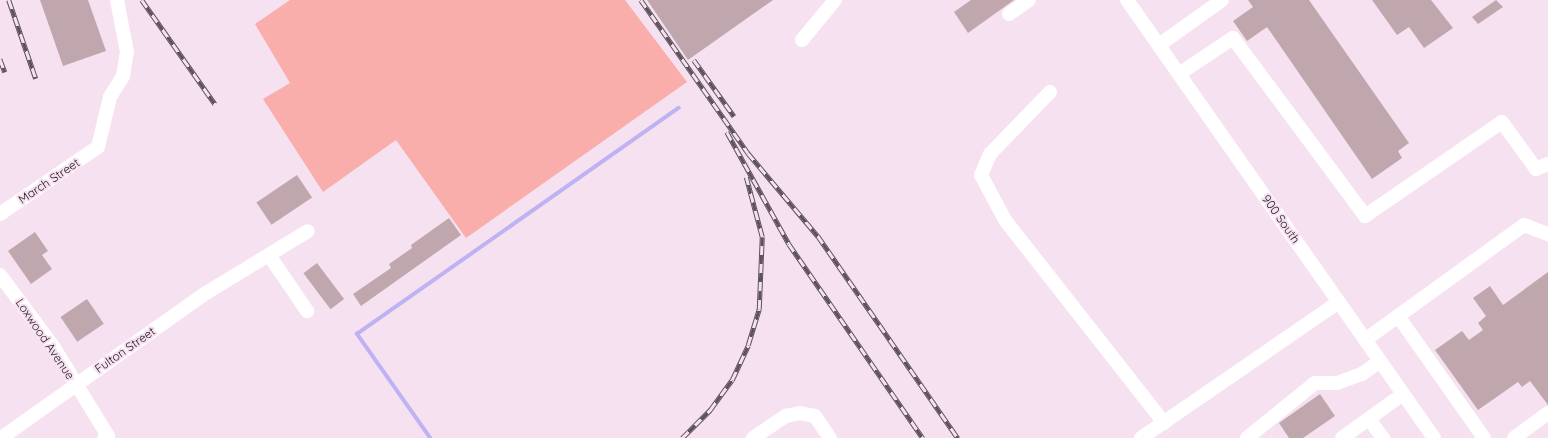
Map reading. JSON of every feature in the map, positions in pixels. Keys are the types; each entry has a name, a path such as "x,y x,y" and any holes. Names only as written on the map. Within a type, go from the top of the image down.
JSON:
{"street":[{"name":"March Street","path":"0,214 98,147 110,97 123,76 127,52 116,0"},
{"path":"802,40 835,0"},
{"path":"1009,14 1029,0"},
{"name":"900 South","path":"1127,0 1434,438"},
{"path":"1159,45 1222,0"},
{"path":"1179,74 1233,38 1364,216 1502,122 1542,166"},
{"path":"1050,92 990,154 981,174 1005,220 1164,423"},
{"path":"1365,340 1524,224 1548,234"},
{"name":"Fulton Street","path":"1,438 252,265 308,231"},
{"path":"269,255 307,311"},
{"name":"Loxwood Avenue","path":"0,275 52,346 107,437"},
{"path":"1141,438 1339,302"},
{"path":"1398,316 1484,438"},
{"path":"1248,438 1315,383 1337,383 1362,374 1380,361"},
{"path":"1342,438 1403,394"},
{"path":"753,438 786,416 800,413 815,416 830,438"},
{"path":"1514,438 1548,413"},
{"path":"1369,418 1383,438"}],"shaded area":[{"path":"290,0 625,0 687,82 466,238 396,140 323,192 263,99 290,83 255,24"}],"building":[{"path":"40,0 88,0 106,51 63,66"},
{"path":"647,0 773,0 688,60"},
{"path":"971,0 1014,0 968,33 954,12"},
{"path":"1248,0 1309,0 1409,143 1398,151 1402,158 1372,179 1267,27 1247,41 1233,21 1253,7"},
{"path":"1372,0 1431,0 1453,28 1424,48 1409,27 1397,35"},
{"path":"1496,0 1503,7 1478,24 1472,17"},
{"path":"297,175 312,197 271,225 256,202"},
{"path":"449,218 461,235 361,306 353,294 391,268 389,264 412,248 411,245"},
{"path":"35,232 48,251 42,255 52,269 31,284 8,251"},
{"path":"317,263 344,299 331,309 303,273"},
{"path":"1548,272 1548,405 1530,381 1522,387 1518,382 1478,410 1435,350 1462,331 1469,340 1483,330 1478,323 1486,316 1473,298 1490,286 1503,305"},
{"path":"87,299 104,324 77,342 60,317"},
{"path":"1320,394 1335,416 1303,438 1289,438 1279,423"}],"waterway":[{"path":"430,438 357,334 678,108"}],"railway":[{"path":"9,0 36,79"},
{"path":"142,0 215,104"},
{"path":"641,0 748,153 818,236 958,438"},
{"path":"0,59 5,72"},
{"path":"694,60 734,116"},
{"path":"727,132 789,244 923,438"},
{"path":"682,438 710,410 732,380 748,345 759,309 762,237 746,177"}]}
